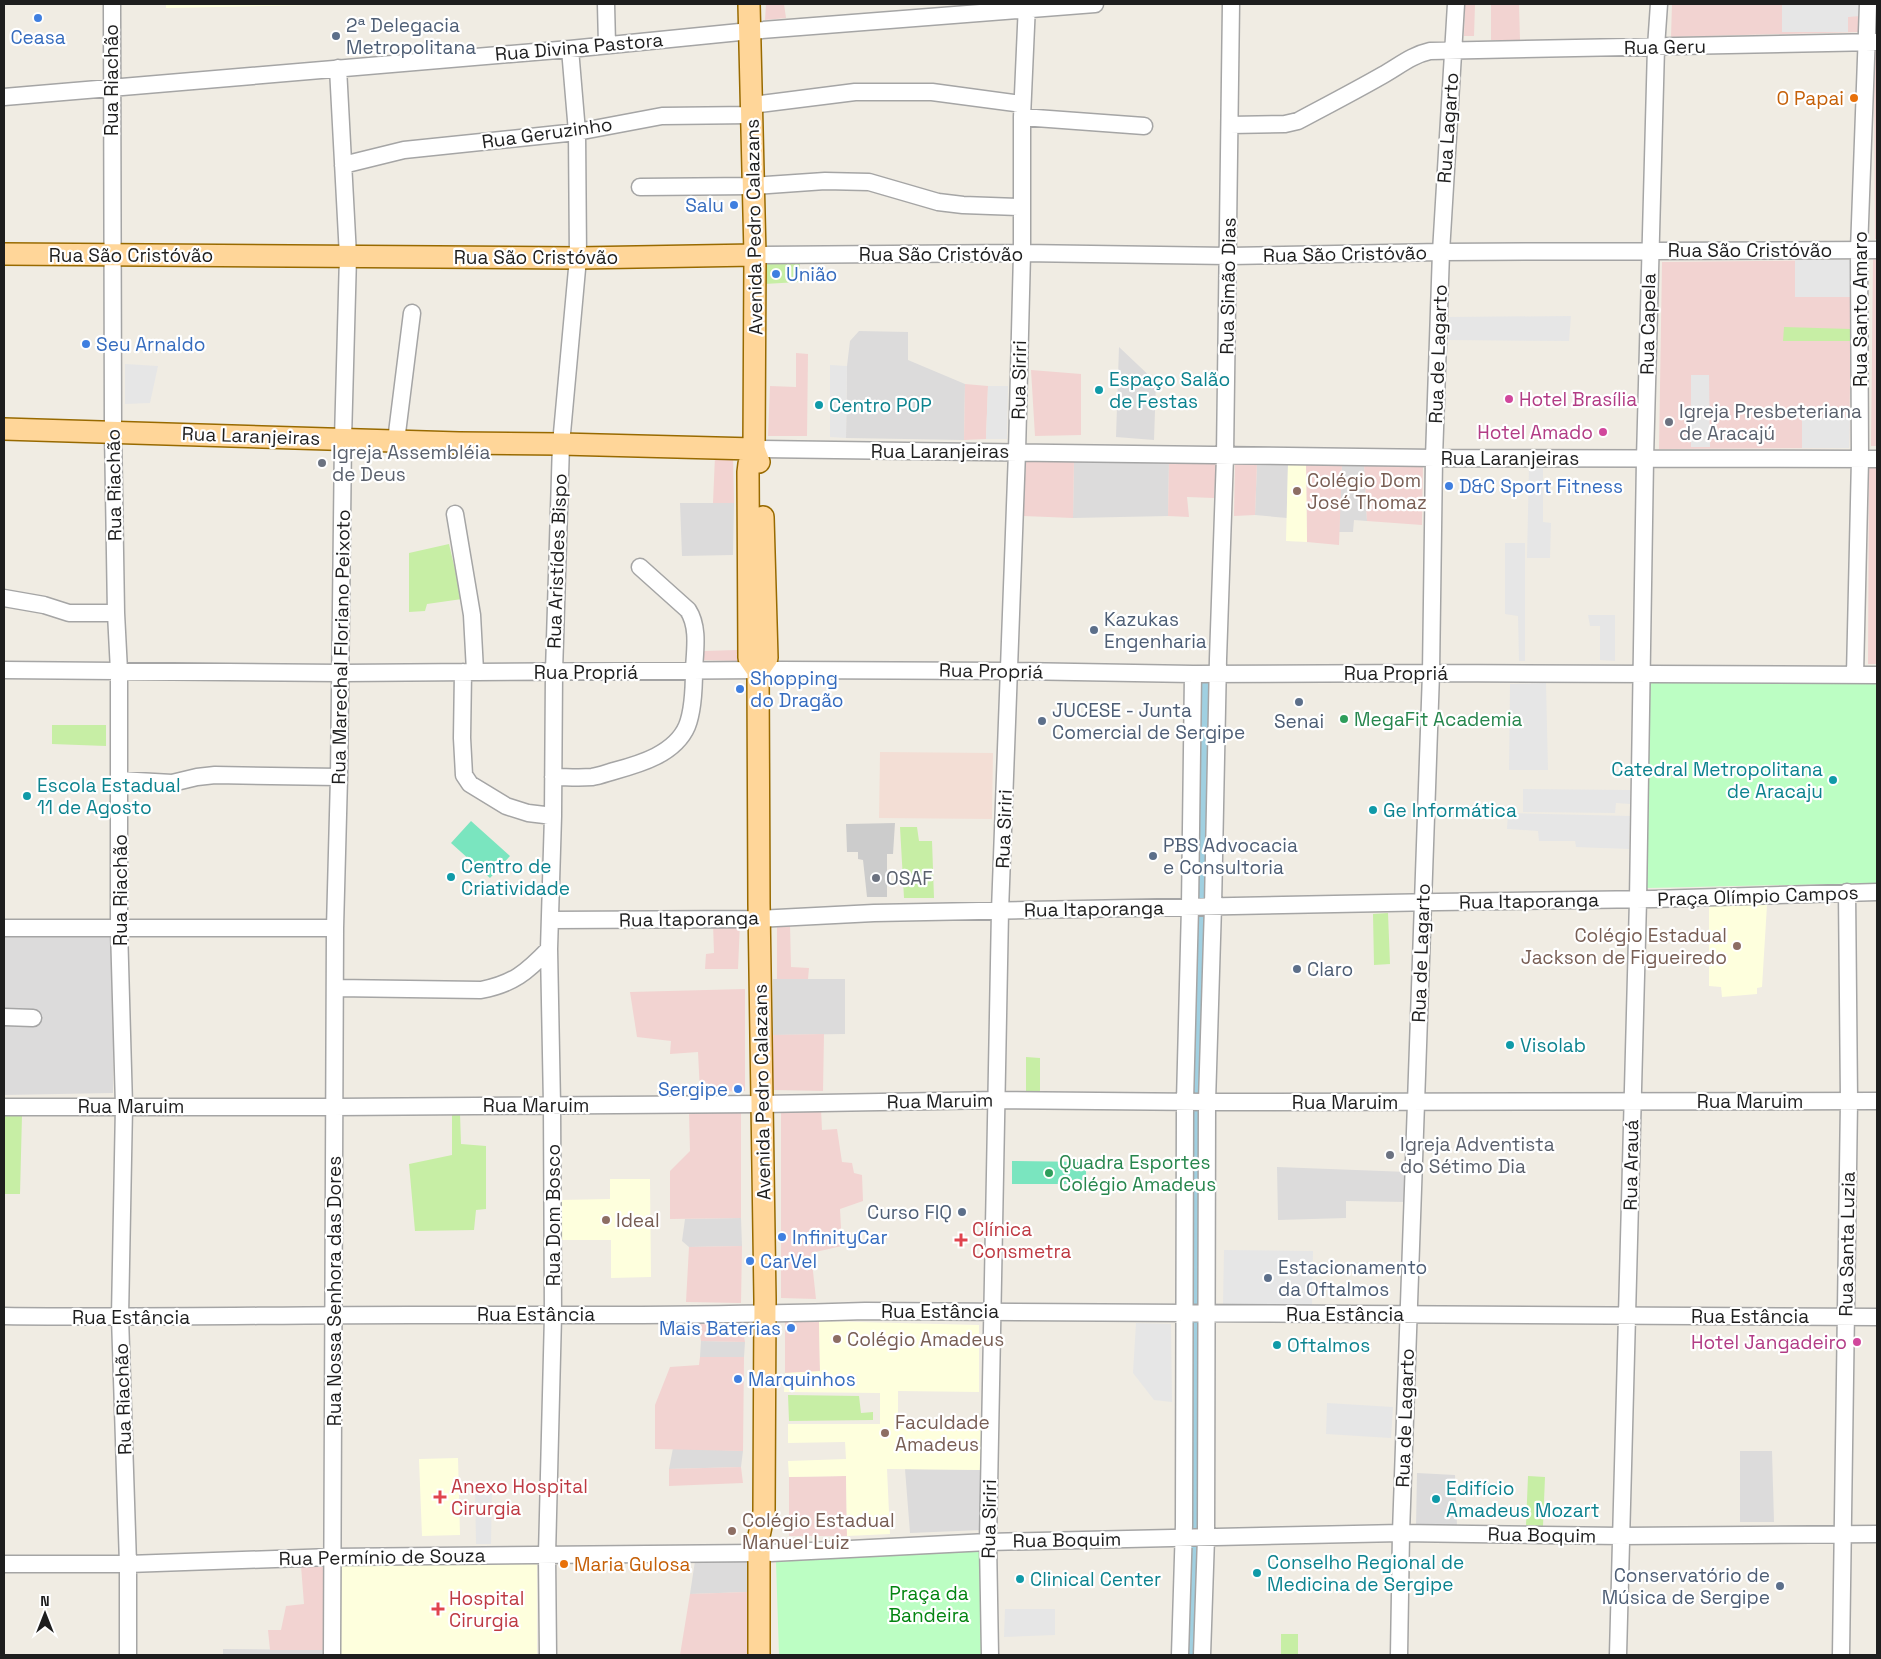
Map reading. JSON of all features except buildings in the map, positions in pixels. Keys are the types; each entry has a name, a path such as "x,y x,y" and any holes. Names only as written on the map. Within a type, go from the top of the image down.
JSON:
{"main road":[{"name":"Avenida Pedro Calazans","path":"749,4 755,255 754,449 761,472 767,658 758,671 759,918 764,1314 764,1512 771,1535 765,1553 759,1655"},
{"name":"Rua São Cristóvão","path":"4,254 578,258 755,255"},
{"name":"Rua Laranjeiras","path":"4,429 459,444 561,444 754,449"},
{"name":"Avenida Pedro Calazans","path":"765,1553 773,1655"}],"street":[{"name":"Rua Riachão","path":"112,4 113,432 116,613 119,671 119,928 124,1106 120,1317 128,1564 128,1655"},
{"path":"606,4 607,45"},
{"name":"Rua Divina Pastora","path":"4,97 570,49 1027,6 1095,4"},
{"name":"Rua Simão Dias","path":"1205,673 1225,456 1231,4"},
{"name":"Rua Lagarto","path":"1441,252 1456,4"},
{"name":"Rua Capela","path":"1642,674 1650,250 1659,4"},
{"name":"Rua Santo Amaro","path":"1855,675 1860,459 1859,250 1872,42 1868,4"},
{"name":"Rua Siriri","path":"990,1655 988,1542 998,1100 1000,911 1017,452 1022,254 1022,110 1027,6"},
{"name":"Rua Geru","path":"1230,124 1285,124 1298,121 1418,54 1430,51 1872,42"},
{"name":"Rua Aristídes Bispo","path":"552,1105 549,949 553,816 554,672 561,444 578,258 578,132 570,49"},
{"name":"Rua Marechal Floriano Peixoto","path":"335,928 348,256 338,68"},
{"name":"Rua Geruzinho","path":"343,165 404,150 578,132 662,116 752,110 855,92 932,92 1022,110 1144,126"},
{"path":"640,187 753,186 826,181 869,182 938,202 1021,207"},
{"name":"Rua São Cristóvão","path":"755,255 1022,254 1229,256 1650,250 1877,250"},
{"name":"Rua de Lagarto","path":"1399,1655 1408,1314 1431,673 1434,458 1441,252"},
{"path":"396,441 412,312"},
{"name":"Rua Laranjeiras","path":"754,449 1434,458 1877,459"},
{"path":"455,514 472,615 469,672 462,738 464,775 470,784 506,806 528,813 553,816"},
{"path":"553,777 593,777 626,768 657,756 676,742 687,726 694,672 693,618 688,610 640,567"},
{"path":"4,598 44,605 69,613 116,613"},
{"name":"Rua Propriá","path":"4,670 340,673 1010,671 1642,674"},
{"path":"1202,1655 1195,1538 1195,1101 1205,673"},
{"path":"1180,1655 1195,1538 1195,1101 1205,673"},
{"path":"1642,674 1877,675"},
{"name":"Rua Arauá","path":"1618,1655 1628,1317 1642,674"},
{"path":"119,780 172,783 215,775 339,777"},
{"name":"Rua Santa Luzia","path":"1841,1655 1849,1101 1847,892"},
{"name":"Praça Olímpio Campos","path":"1638,900 1877,892"},
{"name":"Rua Itaporanga","path":"550,920 759,918 874,913 1423,902 1638,900"},
{"path":"4,928 335,928"},
{"name":"Rua Nossa Senhora das Dores","path":"332,1655 335,928"},
{"path":"336,988 482,990 499,987 527,972 549,949"},
{"path":"4,1017 33,1018"},
{"name":"Rua Maruim","path":"4,1107 762,1104 998,1100 1415,1102 1877,1101"},
{"name":"Rua Dom Bosco","path":"548,1655 547,1555 553,1315 552,1105"},
{"name":"Rua Estância","path":"4,1316 764,1314 865,1311 1877,1317"},
{"name":"Rua Boquim","path":"765,1553 988,1542 1401,1533 1621,1536 1877,1534"},
{"name":"Rua Permínio de Souza","path":"4,1564 128,1564 332,1557 765,1553"}],"shaded area":[{"path":"166,4 369,4 166,8"},
{"path":"766,4 784,4 786,18 765,20"},
{"path":"1465,4 1475,4 1474,36 1464,36"},
{"path":"1491,4 1519,4 1520,40 1491,40"},
{"path":"1672,4 1858,4 1859,32 1671,37"},
{"path":"1782,4 1860,4 1860,16 1848,17 1848,32 1782,32"},
{"path":"1874,48 1877,48 1877,239 1875,239"},
{"path":"1873,257 1877,257 1877,446 1871,446"},
{"path":"1795,260 1852,260 1852,297 1795,297"},
{"path":"1852,260 1849,448 1659,449 1662,262"},
{"path":"1571,316 1569,341 1448,340 1449,317"},
{"path":"859,331 908,332 908,360 965,384 964,440 846,438 847,366 850,341"},
{"path":"1119,347 1156,382 1154,440 1116,437"},
{"path":"796,353 808,354 807,436 768,436 770,386 796,387"},
{"path":"125,364 158,366 150,403 125,404"},
{"path":"830,365 847,366 846,438 830,437"},
{"path":"1031,370 1081,374 1081,435 1035,436"},
{"path":"1691,375 1709,375 1710,447 1691,447"},
{"path":"965,384 988,386 986,439 964,440"},
{"path":"988,386 1008,386 1007,439 986,439"},
{"path":"1802,418 1850,418 1849,448 1802,448"},
{"path":"715,456 733,456 734,503 713,503"},
{"path":"1026,459 1074,459 1073,518 1023,516"},
{"path":"1074,459 1169,461 1168,516 1073,518"},
{"path":"1169,461 1216,462 1214,498 1187,497 1189,517 1168,516"},
{"path":"1257,463 1288,463 1287,518 1255,515"},
{"path":"1257,463 1255,515 1234,516 1235,464"},
{"name":"Colégio Dom José Thomaz","path":"1288,463 1306,464 1307,542 1286,541"},
{"path":"1306,464 1342,464 1339,545 1307,542"},
{"path":"1342,464 1364,464 1367,521 1354,520 1353,532 1339,532"},
{"path":"1364,464 1423,466 1422,525 1367,521"},
{"path":"1529,466 1543,466 1543,522 1551,523 1550,558 1527,558"},
{"path":"1869,466 1877,466 1877,664 1868,664"},
{"path":"680,503 734,503 733,555 682,556"},
{"path":"1505,543 1525,543 1525,661 1519,661 1518,616 1505,614"},
{"path":"1588,615 1615,615 1615,661 1600,660 1600,626 1590,626"},
{"path":"696,642 704,643 704,651 737,650 737,661 696,660"},
{"path":"1546,683 1548,770 1509,770 1510,684"},
{"path":"880,752 993,753 992,819 879,818"},
{"path":"1523,789 1630,790 1630,804 1616,803 1615,813 1523,812"},
{"path":"1508,813 1630,816 1629,849 1576,847 1575,841 1539,841 1538,831 1507,829"},
{"name":"OSAF","path":"895,823 893,854 887,854 887,897 867,897 863,860 858,859 858,852 847,852 846,824"},
{"name":"Colégio Estadual Jackson de Figueiredo","path":"1709,905 1767,905 1762,987 1757,988 1757,994 1722,997 1721,987 1709,986"},
{"path":"740,922 738,969 705,969 706,954 714,953 713,924"},
{"path":"777,924 790,924 791,967 809,968 808,979 777,979"},
{"path":"114,935 113,1093 4,1095 4,937"},
{"path":"773,979 845,979 845,1034 773,1035"},
{"path":"745,989 745,1091 700,1092 698,1052 670,1054 671,1041 637,1037 630,992"},
{"path":"824,1034 823,1091 773,1090 773,1035"},
{"path":"821,1109 822,1130 837,1129 842,1162 852,1163 854,1173 862,1175 863,1201 840,1209 842,1246 811,1253 816,1299 781,1298 781,1110"},
{"path":"689,1113 741,1113 741,1218 670,1219 670,1171 690,1151"},
{"path":"1277,1167 1408,1172 1407,1202 1346,1201 1346,1218 1278,1220"},
{"name":"Ideal","path":"610,1179 650,1179 651,1277 611,1278 611,1240 561,1240 560,1200 610,1199"},
{"path":"741,1218 742,1246 689,1247 682,1241 685,1219"},
{"path":"742,1246 741,1303 686,1302 689,1247"},
{"name":"Estacionamento da Oftalmos","path":"1224,1250 1313,1251 1312,1306 1223,1305"},
{"path":"819,1321 820,1372 785,1373 785,1322"},
{"name":"Faculdade Amadeus","path":"819,1321 979,1325 979,1392 898,1391 898,1424 983,1425 982,1470 887,1469 890,1534 847,1536 846,1476 789,1477 788,1461 846,1459 845,1442 788,1443 788,1424 880,1424 880,1393 784,1392 785,1373 820,1371"},
{"path":"698,1322 741,1322 745,1342 701,1341"},
{"path":"1136,1323 1171,1324 1172,1402 1154,1400 1133,1373"},
{"path":"701,1341 745,1342 744,1357 700,1357"},
{"path":"700,1357 744,1357 743,1451 655,1449 655,1405 670,1367 699,1365"},
{"path":"1327,1403 1393,1407 1391,1438 1326,1434"},
{"path":"673,1448 743,1451 741,1467 669,1469"},
{"path":"1740,1451 1772,1451 1774,1522 1740,1522"},
{"name":"Anexo Hospital Cirurgia","path":"458,1458 460,1535 422,1536 419,1459"},
{"path":"741,1467 743,1483 669,1486 669,1469"},
{"path":"905,1469 982,1470 982,1530 910,1533"},
{"path":"1417,1473 1455,1475 1457,1526 1416,1527"},
{"path":"846,1476 847,1536 789,1536 789,1477"},
{"path":"475,1487 492,1488 491,1544 476,1544"},
{"name":"Hospital Cirurgia","path":"537,1556 537,1655 339,1655 337,1562"},
{"path":"747,1560 747,1592 690,1594 695,1561"},
{"path":"301,1566 323,1566 323,1650 270,1650 268,1630 281,1630 286,1606 304,1604"},
{"path":"747,1592 749,1655 680,1655 690,1594"},
{"path":"1005,1609 1055,1609 1055,1635 1004,1637"},
{"path":"223,1649 323,1650 323,1655 223,1655"}],"green space":[{"path":"800,262 799,282 764,284 765,263"},
{"path":"1784,327 1851,329 1851,341 1783,341"},
{"path":"449,544 462,599 427,604 425,611 409,612 409,553"},
{"path":"1647,680 1877,682 1877,883 1647,888"},
{"path":"52,725 106,725 106,746 52,744"},
{"path":"471,821 510,856 490,878 451,843"},
{"path":"900,827 917,827 919,841 932,841 934,898 904,898"},
{"path":"1388,913 1390,964 1374,965 1373,914"},
{"path":"1026,1057 1040,1058 1040,1092 1026,1092"},
{"path":"452,1113 460,1113 461,1144 486,1146 486,1209 476,1210 474,1230 415,1231 409,1164 452,1155"},
{"path":"4,1115 22,1115 20,1194 4,1194"},
{"name":"Quadra Esportes Colégio Amadeus","path":"1012,1161 1086,1162 1086,1184 1012,1184"},
{"path":"788,1395 859,1396 861,1413 873,1412 873,1420 789,1421"},
{"path":"1528,1476 1545,1477 1543,1526 1526,1525"},
{"name":"Praça da Bandeira","path":"981,1550 982,1655 779,1655 776,1562"},
{"path":"1281,1634 1298,1634 1298,1655 1281,1655"}],"waterway":[{"path":"1191,1655 1195,1065 1202,871 1203,684"}],"place":[{"name":"Ceasa","path":"38,18"},
{"name":"2ª Delegacia Metropolitana","path":"336,36"},
{"name":"O Papai","path":"1854,98"},
{"name":"Salu","path":"734,205"},
{"name":"União","path":"776,274"},
{"name":"Seu Arnaldo","path":"86,344"},
{"name":"Espaço Salão de Festas","path":"1099,390"},
{"name":"Hotel Brasília","path":"1509,399"},
{"name":"Centro POP","path":"819,405"},
{"name":"Igreja Presbeteriana de Aracajú","path":"1669,422"},
{"name":"Hotel Amado","path":"1603,432"},
{"name":"Igreja Assembléia de Deus","path":"322,463"},
{"name":"D&C Sport Fitness","path":"1449,486"},
{"name":"Colégio Dom José Thomaz","path":"1297,491"},
{"name":"Kazukas Engenharia","path":"1094,630"},
{"name":"Shopping do Dragão","path":"740,689"},
{"name":"Senai","path":"1299,702"},
{"name":"MegaFit Academia","path":"1344,719"},
{"name":"JUCESE - Junta Comercial de Sergipe","path":"1042,721"},
{"name":"Catedral Metropolitana de Aracaju","path":"1833,780"},
{"name":"Escola Estadual 11 de Agosto","path":"27,796"},
{"name":"Ge Informática","path":"1373,810"},
{"name":"PBS Advocacia e Consultoria","path":"1153,856"},
{"name":"Centro de Criatividade","path":"451,877"},
{"name":"OSAF","path":"876,878"},
{"name":"Colégio Estadual Jackson de Figueiredo","path":"1737,946"},
{"name":"Claro","path":"1297,969"},
{"name":"Visolab","path":"1510,1045"},
{"name":"Sergipe","path":"738,1089"},
{"name":"Igreja Adventista do Sétimo Dia","path":"1390,1155"},
{"name":"Quadra Esportes Colégio Amadeus","path":"1049,1173"},
{"name":"Curso FIQ","path":"962,1212"},
{"name":"Ideal","path":"606,1220"},
{"name":"InfinityCar","path":"782,1237"},
{"name":"Clínica Consmetra","path":"961,1240"},
{"name":"CarVel","path":"750,1261"},
{"name":"Estacionamento da Oftalmos","path":"1268,1278"},
{"name":"Mais Baterias","path":"791,1328"},
{"name":"Colégio Amadeus","path":"837,1339"},
{"name":"Hotel Jangadeiro","path":"1857,1342"},
{"name":"Oftalmos","path":"1277,1345"},
{"name":"Marquinhos","path":"738,1379"},
{"name":"Faculdade Amadeus","path":"885,1433"},
{"name":"Anexo Hospital Cirurgia","path":"440,1497"},
{"name":"Edifício Amadeus Mozart","path":"1436,1499"},
{"name":"Colégio Estadual Manuel Luiz","path":"732,1531"},
{"name":"Maria Gulosa","path":"564,1564"},
{"name":"Conselho Regional de Medicina de Sergipe","path":"1257,1573"},
{"name":"Clinical Center","path":"1020,1579"},
{"name":"Conservatório de Música de Sergipe","path":"1780,1586"},
{"name":"Hospital Cirurgia","path":"438,1609"}]}
